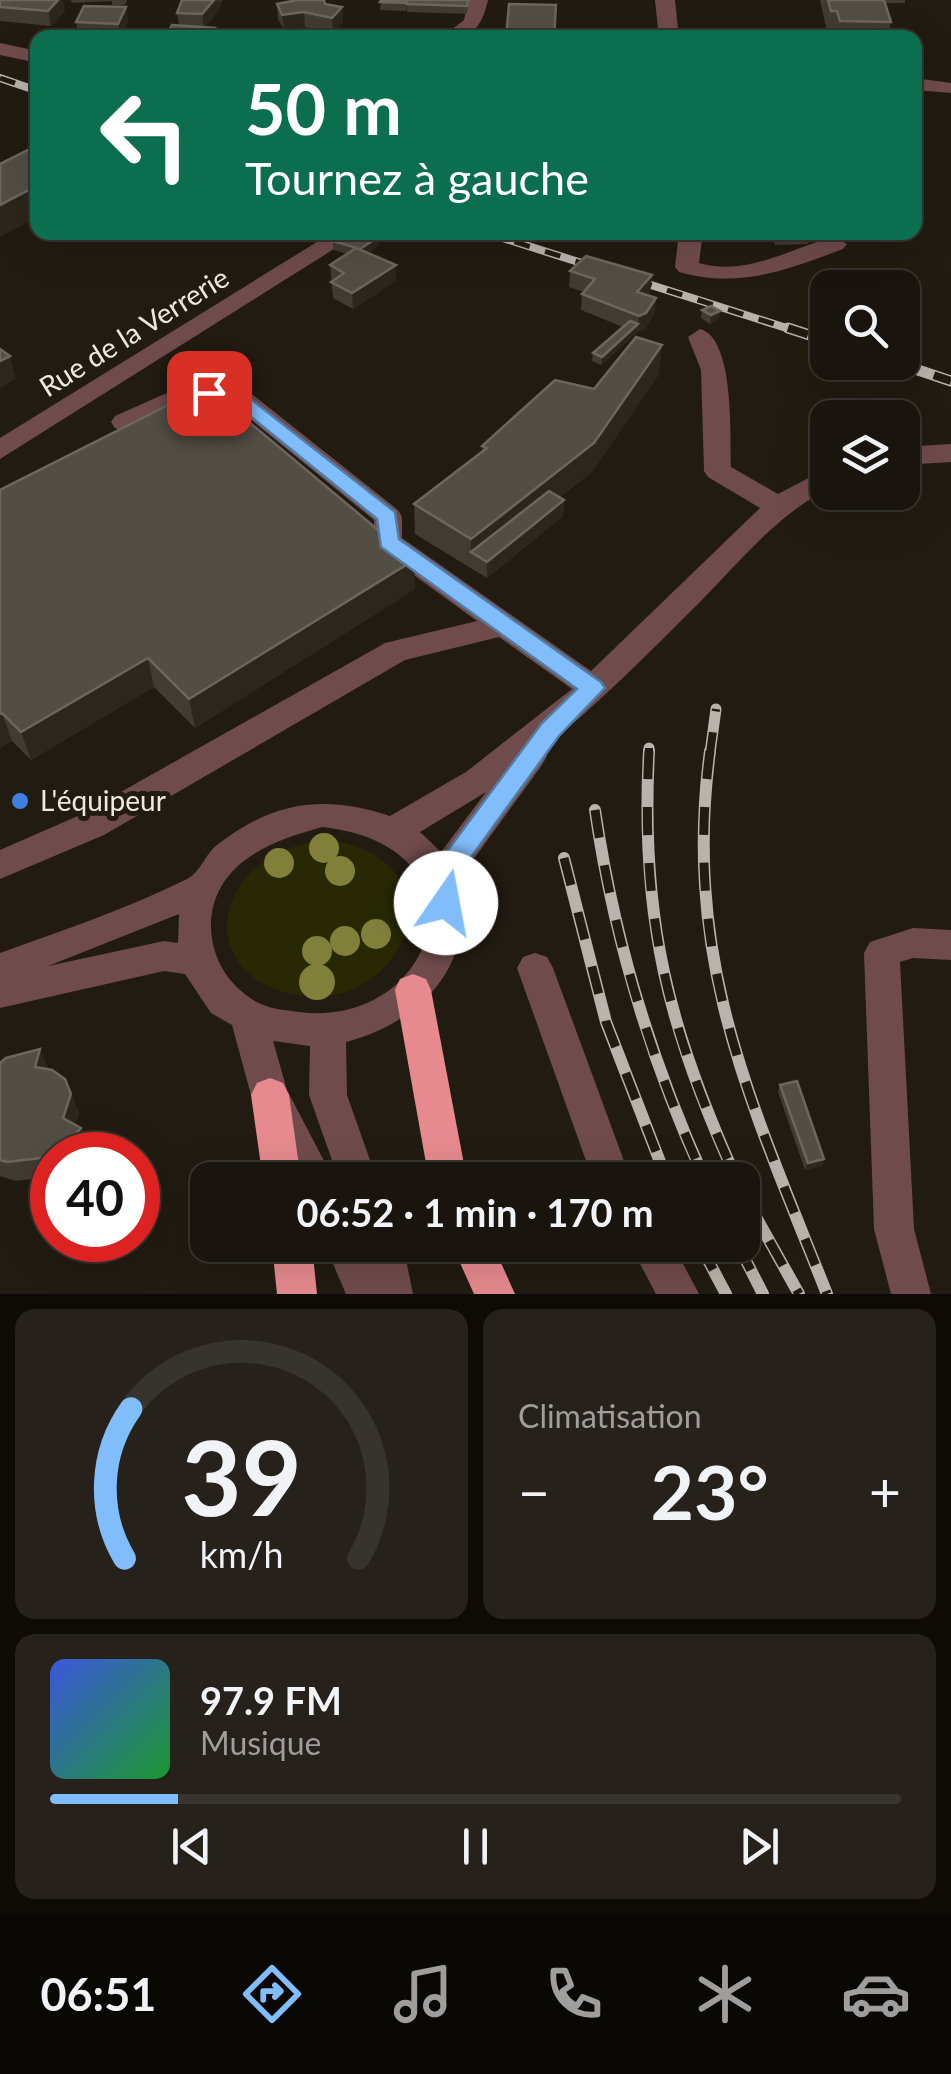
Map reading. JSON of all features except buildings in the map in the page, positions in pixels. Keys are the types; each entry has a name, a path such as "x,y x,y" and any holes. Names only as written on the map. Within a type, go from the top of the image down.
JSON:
{"highway":[{"path":"413,990 443,1162"},
{"path":"270,1095 279,1162"},
{"path":"294,1262 298,1294"},
{"path":"480,1262 495,1294"}],"street":[{"path":"463,30 473,23 478,0"},
{"path":"666,0 668,30"},
{"path":"0,49 30,55"},
{"path":"922,87 948,96"},
{"path":"922,98 948,96"},
{"name":"Rue de la Verrerie","path":"0,450 337,240"},
{"path":"690,240 687,267 712,276 755,273 835,244"},
{"path":"700,336 714,370 718,470 779,507"},
{"path":"124,422 185,393 234,392 388,517 388,542 593,688"},
{"path":"920,455 951,453"},
{"path":"394,830 440,807 550,730 779,507 810,488"},
{"path":"0,865 92,825 396,651 504,626"},
{"path":"440,880 550,730"},
{"path":"322,814 348,816 394,830 422,852 440,880 446,926 441,948 413,990 376,1016 328,1030 302,1031 248,1016 217,992 198,960 192,924 202,888 230,850 251,835 285,821 322,814"},
{"path":"0,968 136,918 202,888"},
{"path":"911,1294 894,1228 882,953 913,943 951,946"},
{"path":"0,992 164,956 198,960"},
{"path":"534,968 605,1162"},
{"path":"248,1016 270,1095 305,1162"},
{"path":"328,1030 328,1094 352,1162"},
{"path":"352,1262 366,1294"},
{"path":"386,1262 393,1294"},
{"path":"660,1262 679,1294"}],"shaded area":[{"path":"335,841 376,855 399,879 408,907 404,936 388,963 363,984 330,996 291,994 257,980 236,959 227,934 230,907 243,882 266,860 296,846"}],"railway":[{"path":"0,78 30,88"},
{"path":"509,240 796,331"},
{"path":"788,328 810,335"},
{"path":"920,371 951,381"},
{"path":"710,753 716,709"},
{"path":"649,751 649,867 664,971 693,1073 729,1162"},
{"path":"710,751 704,827 706,898 715,965 750,1095 827,1294"},
{"path":"595,810 613,906 637,999 697,1162"},
{"path":"564,858 606,1022 660,1162"},
{"path":"760,1224 799,1294"},
{"path":"709,1262 726,1294"},
{"path":"747,1262 763,1294"}],"place":[{"name":"L'équipeur","path":"20,801"}],"route":[{"path":"209,393 234,392 388,517 388,542 593,688 550,730 467,840 440,880 446,903"}]}
